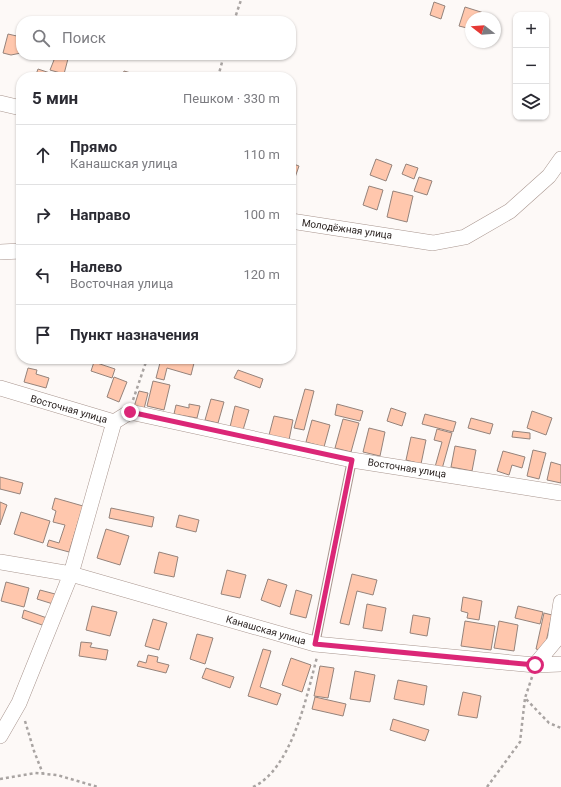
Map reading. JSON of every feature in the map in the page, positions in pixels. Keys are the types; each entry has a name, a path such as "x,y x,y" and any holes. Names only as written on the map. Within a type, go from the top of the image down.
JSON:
{"street":[{"path":"0,103 16,107"},
{"name":"Молодёжная улица","path":"296,222 433,243 465,237 510,211 549,176 561,159"},
{"path":"0,252 16,251"},
{"name":"Восточная улица","path":"0,388 114,422 130,412 352,460 561,493"},
{"path":"0,736 19,703 71,574 114,422"},
{"name":"Канашская улица","path":"0,562 71,574 318,644 535,665 561,664"},
{"path":"535,665 555,641 561,602"}],"lane":[{"path":"318,644 352,460"}],"path":[{"path":"236,16 241,0"},
{"path":"219,72 223,60"},
{"path":"130,412 145,364"},
{"path":"253,787 262,783 283,758 303,708 318,644"},
{"path":"487,787 520,742 525,698 535,665"},
{"path":"525,698 549,723 561,728"},
{"path":"19,703 43,774"},
{"path":"0,779 35,773 57,775 98,787"}],"building":[{"path":"434,2 445,6 441,19 430,15"},
{"path":"465,7 481,12 465,12 465,28 459,26"},
{"path":"8,34 16,36 16,54 11,55 3,53"},
{"path":"54,60 68,60 65,72 50,70"},
{"path":"38,69 47,72 37,72"},
{"path":"376,159 392,165 386,181 370,175"},
{"path":"406,164 418,168 414,179 402,174"},
{"path":"296,165 299,166 296,175"},
{"path":"419,177 432,181 427,195 414,191"},
{"path":"369,186 383,190 377,210 363,205"},
{"path":"393,191 413,196 407,222 387,217"},
{"path":"93,364 100,364 115,369 112,378 91,371"},
{"path":"160,364 194,364 191,375 167,368 164,380 156,378"},
{"path":"28,368 37,370 36,374 49,378 46,388 24,382"},
{"path":"238,370 263,379 260,388 234,378"},
{"path":"114,377 127,382 119,402 107,397"},
{"path":"153,381 170,385 164,410 147,406"},
{"path":"305,389 314,391 304,430 294,428"},
{"path":"139,391 148,393 144,409 134,407"},
{"path":"211,399 224,402 218,423 205,420"},
{"path":"189,404 200,406 197,418 174,414 176,405 189,408"},
{"path":"337,404 363,411 360,421 335,415"},
{"path":"235,406 249,410 243,430 230,427"},
{"path":"391,408 406,413 402,426 387,421"},
{"path":"532,411 552,418 546,435 527,428"},
{"path":"425,414 456,422 453,432 422,424"},
{"path":"274,416 293,420 289,440 269,435"},
{"path":"471,418 493,424 490,434 468,428"},
{"path":"343,419 359,423 351,452 335,448"},
{"path":"312,420 330,425 324,447 306,442"},
{"path":"369,428 385,432 380,456 363,452"},
{"path":"437,429 452,433 442,469 435,467 442,442 434,440"},
{"path":"513,431 530,433 530,439 512,437"},
{"path":"411,437 426,440 421,464 406,460"},
{"path":"455,446 476,450 472,471 451,467"},
{"path":"533,450 546,453 539,479 527,476"},
{"path":"503,451 525,457 522,468 512,465 509,475 497,471"},
{"path":"551,462 561,465 561,483 547,480"},
{"path":"0,477 23,483 20,494 0,489"},
{"path":"55,498 83,506 69,552 47,546 49,540 59,543 65,525 53,522 56,511 52,509"},
{"path":"0,502 7,505 0,525"},
{"path":"111,508 154,517 152,527 109,518"},
{"path":"21,512 50,521 43,543 14,534"},
{"path":"179,515 199,520 196,532 176,527"},
{"path":"106,529 129,536 120,565 97,558"},
{"path":"159,552 178,557 174,577 154,573"},
{"path":"227,570 246,575 240,598 221,594"},
{"path":"352,574 377,580 373,595 357,591 349,625 340,623"},
{"path":"268,579 287,585 280,607 261,600"},
{"path":"6,582 29,588 24,607 1,601"},
{"path":"40,590 55,594 53,604 37,599"},
{"path":"296,590 312,595 306,618 290,614"},
{"path":"463,597 482,601 479,620 467,618 468,613 461,611"},
{"path":"367,604 386,608 382,631 363,628"},
{"path":"92,606 117,612 110,636 86,630"},
{"path":"518,606 543,612 540,624 515,618"},
{"path":"24,610 47,618 45,626 22,618"},
{"path":"544,613 552,615 544,651 536,649"},
{"path":"413,615 430,618 427,636 410,633"},
{"path":"153,619 167,623 159,650 145,646"},
{"path":"465,621 495,626 491,650 461,646"},
{"path":"499,621 518,625 514,651 494,648"},
{"path":"197,634 213,638 205,664 190,659"},
{"path":"81,642 92,643 90,647 108,650 106,660 79,656"},
{"path":"263,649 271,651 260,687 281,694 277,705 248,696"},
{"path":"148,655 158,657 157,662 169,665 166,673 137,666 139,661 146,663"},
{"path":"291,658 311,665 302,692 282,685"},
{"path":"320,666 334,668 328,698 314,696"},
{"path":"206,668 234,677 230,688 202,678"},
{"path":"355,671 375,675 370,702 350,699"},
{"path":"398,680 427,686 424,705 394,699"},
{"path":"463,692 481,696 477,718 458,715"},
{"path":"315,697 346,704 343,716 312,709"},
{"path":"393,719 429,730 425,741 390,730"}],"route":[{"path":"130,412 352,460 315,644 535,665"}]}
